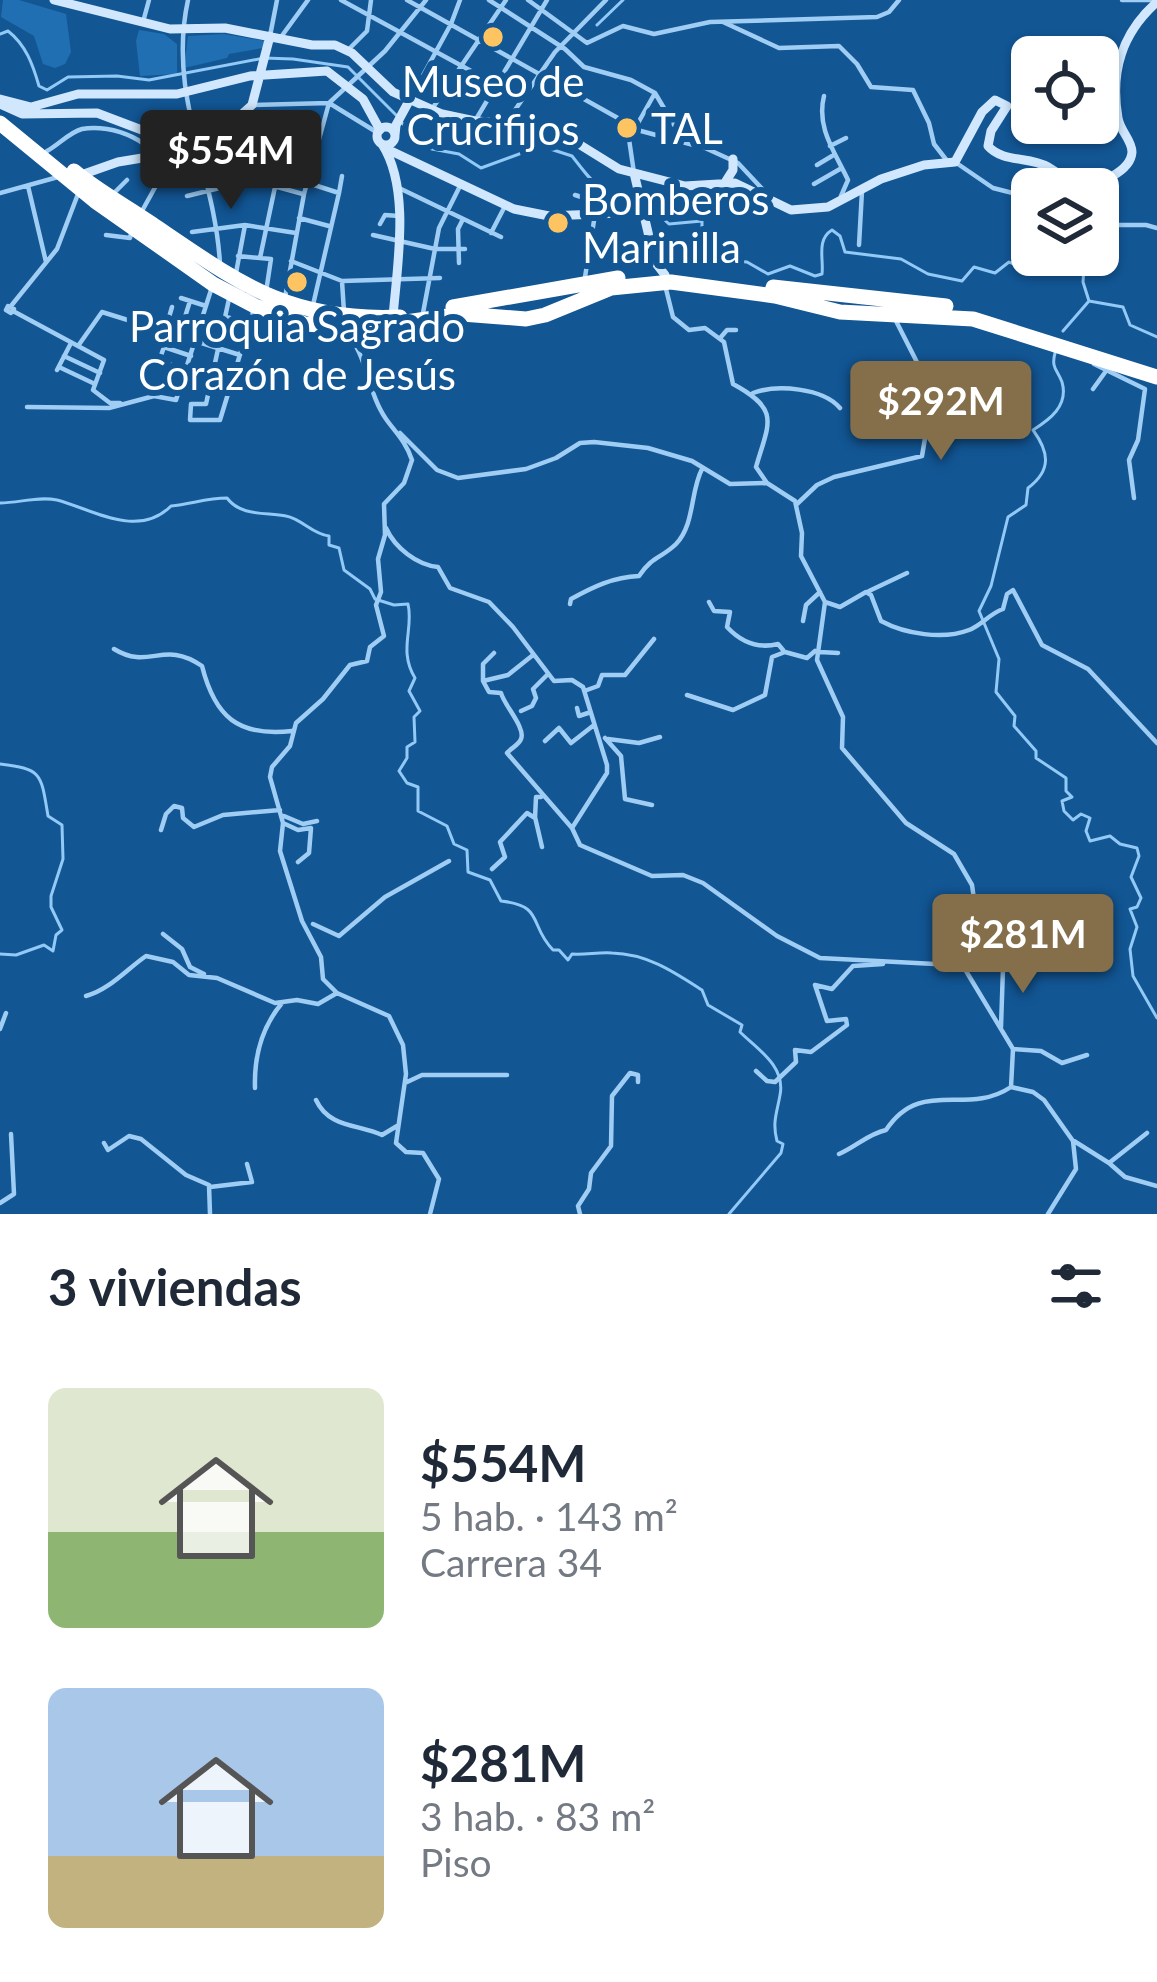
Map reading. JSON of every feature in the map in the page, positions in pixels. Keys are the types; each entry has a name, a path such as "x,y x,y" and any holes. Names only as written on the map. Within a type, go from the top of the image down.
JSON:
{"highway":[{"path":"2,109 76,180"},
{"path":"2,109 76,180 144,223"},
{"path":"103,199 160,247"},
{"path":"216,277 127,209 120,211 160,247 254,299 305,324 346,327 389,322 556,288 656,274 977,311 1157,368"},
{"path":"556,288 522,300 519,312 530,315 656,274 816,306 974,319 1157,378"},
{"path":"816,306 862,308 860,299 829,292"},
{"path":"254,299 311,311 346,327"},
{"path":"389,322 463,310 526,319 545,316 574,301"}],"main road":[{"path":"54,0 102,6 181,30 225,28 273,41 349,50 406,105 475,121 542,124 560,129 617,168 686,186 742,185 797,211 823,209 861,188 924,166 952,162 982,112 998,100 1007,107 989,136 988,146 994,153 1039,162 1085,185 1102,180 1126,165 1131,149 1118,121 1117,67 1130,29 1157,1"},
{"path":"76,180 97,166 215,144 252,105 273,41"},
{"path":"2,109 37,106 78,94 184,87 261,72 327,71 351,82 387,137 399,188 396,281 389,322"},
{"path":"387,137 406,105"},
{"path":"2,109 22,114 97,113 155,135 193,134 234,121"},
{"path":"387,137 460,186 505,205 549,216 642,203"},
{"path":"725,182 732,175 733,159"},
{"path":"634,173 656,274"}],"street":[{"path":"143,22 148,0"},
{"path":"0,193 76,180 74,207 57,249 8,307 104,360 94,391 110,403 154,396 176,400 220,257 181,68 181,30 188,0"},
{"path":"273,41 278,0"},
{"path":"273,41 308,0"},
{"path":"341,0 520,101"},
{"path":"349,50 364,35 371,0"},
{"path":"407,0 634,127 733,159 770,197"},
{"path":"289,278 304,194 329,103 401,33 426,0"},
{"path":"406,105 460,0"},
{"path":"489,0 584,67 631,80 656,93 674,125 703,147"},
{"path":"432,109 506,0"},
{"path":"528,0 585,42 623,26 661,34 724,22 877,17 899,0"},
{"path":"475,121 547,0"},
{"path":"1122,0 1157,1"},
{"path":"506,123 538,74 602,2"},
{"path":"724,22 779,48 838,46 871,87 913,90 929,123 932,142 952,162 993,188 1011,193"},
{"path":"634,173 628,145 656,93"},
{"path":"824,96 821,118 848,182 838,202"},
{"path":"252,105 329,103 387,137"},
{"path":"47,151 86,129 139,141 159,155 162,180 144,223 129,233 106,235"},
{"path":"830,146 846,138"},
{"path":"817,165 835,154"},
{"path":"814,184 842,168"},
{"path":"311,311 342,176"},
{"path":"187,196 252,179 304,194"},
{"path":"74,207 103,199 127,180"},
{"path":"308,183 339,193"},
{"path":"28,186 46,262"},
{"path":"260,258 275,186"},
{"path":"423,314 435,249 446,211 460,186"},
{"path":"399,188 501,237"},
{"path":"859,244 861,188"},
{"path":"575,195 596,201 584,283"},
{"path":"491,233 505,205"},
{"path":"380,224 385,215 399,216"},
{"path":"299,218 332,226"},
{"path":"459,263 458,229 463,219"},
{"path":"244,225 238,256 254,299"},
{"path":"192,232 244,225 296,233"},
{"path":"1119,226 1157,228"},
{"path":"374,235 435,249 465,249"},
{"path":"238,256 272,260 269,276 254,299 220,421 190,420 191,404 206,404 226,316 254,299 289,278"},
{"path":"291,261 342,281 440,278"},
{"path":"656,274 675,320 688,329 705,328 720,339 727,347 734,384 753,393 770,418 756,467 767,483"},
{"path":"269,276 289,278"},
{"path":"342,281 346,327 412,466 404,484 384,504 378,559 381,592 376,605 384,636 370,647 367,661 342,672 323,699 302,716 270,777 282,816 280,851 321,957 323,979 338,993 389,1016 403,1045 405,1082 396,1143 400,1149 423,1153 439,1178 430,1214"},
{"path":"181,298 206,306"},
{"path":"179,336 190,301"},
{"path":"172,308 159,361 232,385"},
{"path":"95,384 58,368 100,312 240,355"},
{"path":"226,316 249,323"},
{"path":"797,504 835,476 922,456 929,415 923,374 896,316"},
{"path":"720,339 727,330 736,330"},
{"path":"164,347 191,356"},
{"path":"1075,351 1145,389 1138,440 1129,460 1134,498"},
{"path":"64,356 100,373"},
{"path":"1093,389 1106,371"},
{"path":"753,393 814,392 831,398 839,408"},
{"path":"27,407 80,404 110,408 125,401"},
{"path":"400,434 437,470 458,478 526,469 587,442 656,450 704,468 730,484 767,483 784,490 797,504 801,556 825,602 820,669 843,717 844,753 906,823 953,854 972,885 980,923 964,962"},
{"path":"570,604 571,599 597,590 608,580 638,576 650,560 674,546 689,518 704,468"},
{"path":"384,521 393,542 419,563 439,567 455,592 489,602 554,681 579,682 594,724 621,756 625,799 652,805"},
{"path":"825,602 840,607 907,573"},
{"path":"866,592 881,621 914,636 964,632 1003,609 1008,591 1014,590 1042,645 1088,669 1157,742"},
{"path":"803,621 806,605 820,592"},
{"path":"709,602 714,611 730,612 727,627 736,637 756,646 778,644 785,652 807,658 818,648"},
{"path":"585,690 599,685 602,675 625,675 654,639"},
{"path":"818,648 838,653"},
{"path":"114,649 142,658 183,654 200,662 210,697 242,728 294,731"},
{"path":"687,694 729,711 760,700 769,681 769,660 785,652"},
{"path":"494,653 483,664 483,681 489,692 502,695 523,734 507,754 584,848 652,875 683,875 704,883 777,936 818,958 964,962"},
{"path":"483,681 508,675 533,655"},
{"path":"520,711 532,706 536,698 531,692 548,674"},
{"path":"578,708 579,716 590,712"},
{"path":"545,741 559,728 571,743 594,724"},
{"path":"572,828 607,773 603,737"},
{"path":"603,737 640,743 660,737"},
{"path":"542,847 536,797 548,800"},
{"path":"161,830 174,806 182,808 183,818 194,827 223,814 282,816 303,824 317,821"},
{"path":"492,869 506,857 500,842 528,812 535,817"},
{"path":"282,816 298,830 311,828 311,848 298,862"},
{"path":"314,924 339,936 385,897 449,862"},
{"path":"980,923 1019,911 1036,917 1069,914"},
{"path":"306,928 326,918"},
{"path":"163,934 182,949 190,967 275,1004 318,1004 338,993"},
{"path":"86,996 104,991 115,977 146,956 173,962 189,975 210,976"},
{"path":"756,1071 767,1081 778,1078 796,1062 795,1050 811,1052 847,1025 847,1018 827,1022 814,986 832,989 853,966 889,962"},
{"path":"964,962 973,987 1013,1048 1011,1087"},
{"path":"1001,1027 1003,968"},
{"path":"256,1088 256,1058 270,1016 282,1003"},
{"path":"0,1029 6,1013"},
{"path":"1013,1048 1041,1051 1062,1063 1087,1055"},
{"path":"580,1214 578,1206 589,1189 591,1173 613,1140 612,1096 630,1073 638,1075 638,1082"},
{"path":"405,1082 422,1076 507,1075"},
{"path":"839,1154 886,1130 896,1114 938,1096 966,1101 995,1096 1011,1087 1044,1100 1073,1141 1125,1177 1157,1186"},
{"path":"316,1100 323,1113 356,1130 382,1135 397,1126"},
{"path":"1109,1163 1147,1133"},
{"path":"0,1203 14,1193 11,1135"},
{"path":"104,1143 108,1150 136,1136 186,1175 210,1186 252,1182 247,1164"},
{"path":"1048,1214 1076,1169 1073,1141"},
{"path":"210,1186 210,1214"}],"shaded area":[{"path":"3,0 66,14 71,52 65,64 55,68 43,64 34,36 1,17"},
{"path":"139,30 164,34 177,44 177,74 140,76"},
{"path":"224,34 265,41 263,48 184,68 188,36"}],"waterway":[{"path":"597,25 623,0"},
{"path":"0,34 8,31 20,43 39,86 47,90 68,77 149,80 264,58 293,59 348,67 396,115"},
{"path":"402,123 432,149 459,154 481,168 541,146 572,156 598,185 635,199"},
{"path":"644,201 669,224 702,221 690,242 692,249 716,260 747,262 768,274 790,266 815,276 822,274 822,244 832,230 840,236 845,252 901,259 928,274 962,281 974,267 995,273 1011,263"},
{"path":"1083,276 1089,301 1123,307 1130,325 1157,337"},
{"path":"1063,331 1089,301"},
{"path":"1055,353 1063,398 1051,417 1033,430 1045,453 1044,468 1028,488 1026,505 1008,517 991,586 979,611 999,659 996,692 1015,716 1014,726 1036,751 1036,758 1066,778 1066,791 1072,797 1062,801 1064,811 1073,820 1081,814 1090,818 1086,831 1090,841 1110,836 1137,848 1131,877 1141,898 1130,909 1137,927 1130,949 1133,976 1157,1018"},
{"path":"0,503 50,499 130,521 158,516 171,506 227,498 239,508 292,518 329,536 329,545 339,548 344,570 370,589 375,599 408,604 407,649 415,678 409,691 420,711 414,717 415,742 407,747 399,771 407,783 418,787 418,811 447,826 454,844 467,850 468,872 490,880 501,901 530,912 553,950 568,960 572,954 625,954 671,971 702,990 708,1005 742,1025 740,1032 779,1075 775,1128 777,1141 783,1144 781,1153 729,1214"},
{"path":"0,764 32,771 41,782 48,816 62,825 63,859 51,896 62,930 53,951 44,945 16,955 0,954"}],"place":[{"name":"Museo de Crucifijos","path":"493,37"},
{"name":"TAL","path":"627,128"},
{"name":"Bomberos Marinilla","path":"558,223"},
{"name":"Parroquia Sagrado Corazón de Jesús","path":"297,282"}]}
